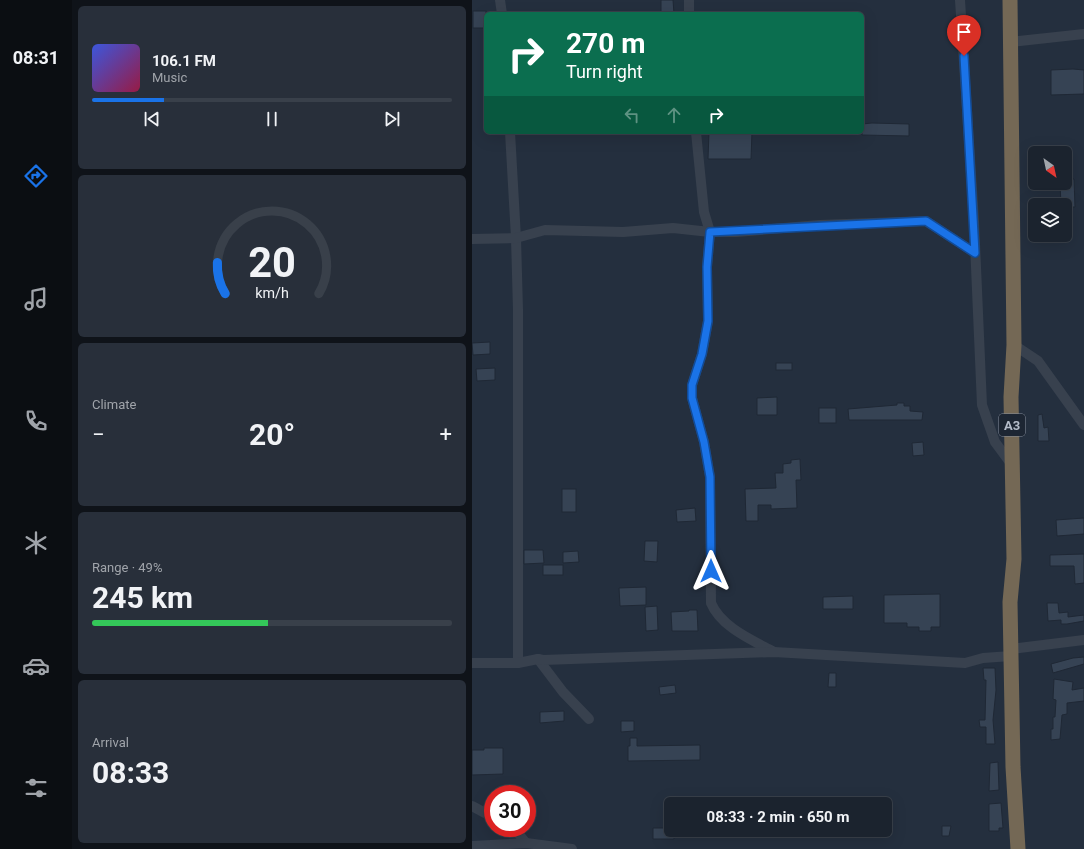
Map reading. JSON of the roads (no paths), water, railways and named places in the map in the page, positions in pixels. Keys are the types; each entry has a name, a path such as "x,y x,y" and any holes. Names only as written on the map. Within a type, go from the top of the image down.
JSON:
{"highway":[{"name":"A3","path":"1010,0 1014,345 1011,397 1014,467 1014,559 1010,602 1012,767 1018,849"}],"street":[{"path":"500,0 502,12"},
{"path":"689,0 689,12"},
{"path":"960,0 975,253 982,405 995,442 1014,467"},
{"path":"1010,42 1084,34"},
{"path":"510,134 516,238 518,662"},
{"path":"696,134 704,212 710,232 707,267 708,321 702,354 692,385 692,398 704,442 710,477 711,603 715,612 737,631 774,652"},
{"path":"472,239 516,238 545,230 623,232 673,228 710,232 926,221 975,253"},
{"path":"1014,345 1038,361 1084,425"},
{"path":"1070,642 1084,633"},
{"path":"472,663 518,662 538,659 774,652 965,663 983,658 1084,640"},
{"path":"538,659 563,692 589,719"},
{"path":"472,806 484,812"},
{"path":"521,837 526,843"},
{"path":"472,846 526,843 572,849"}]}
